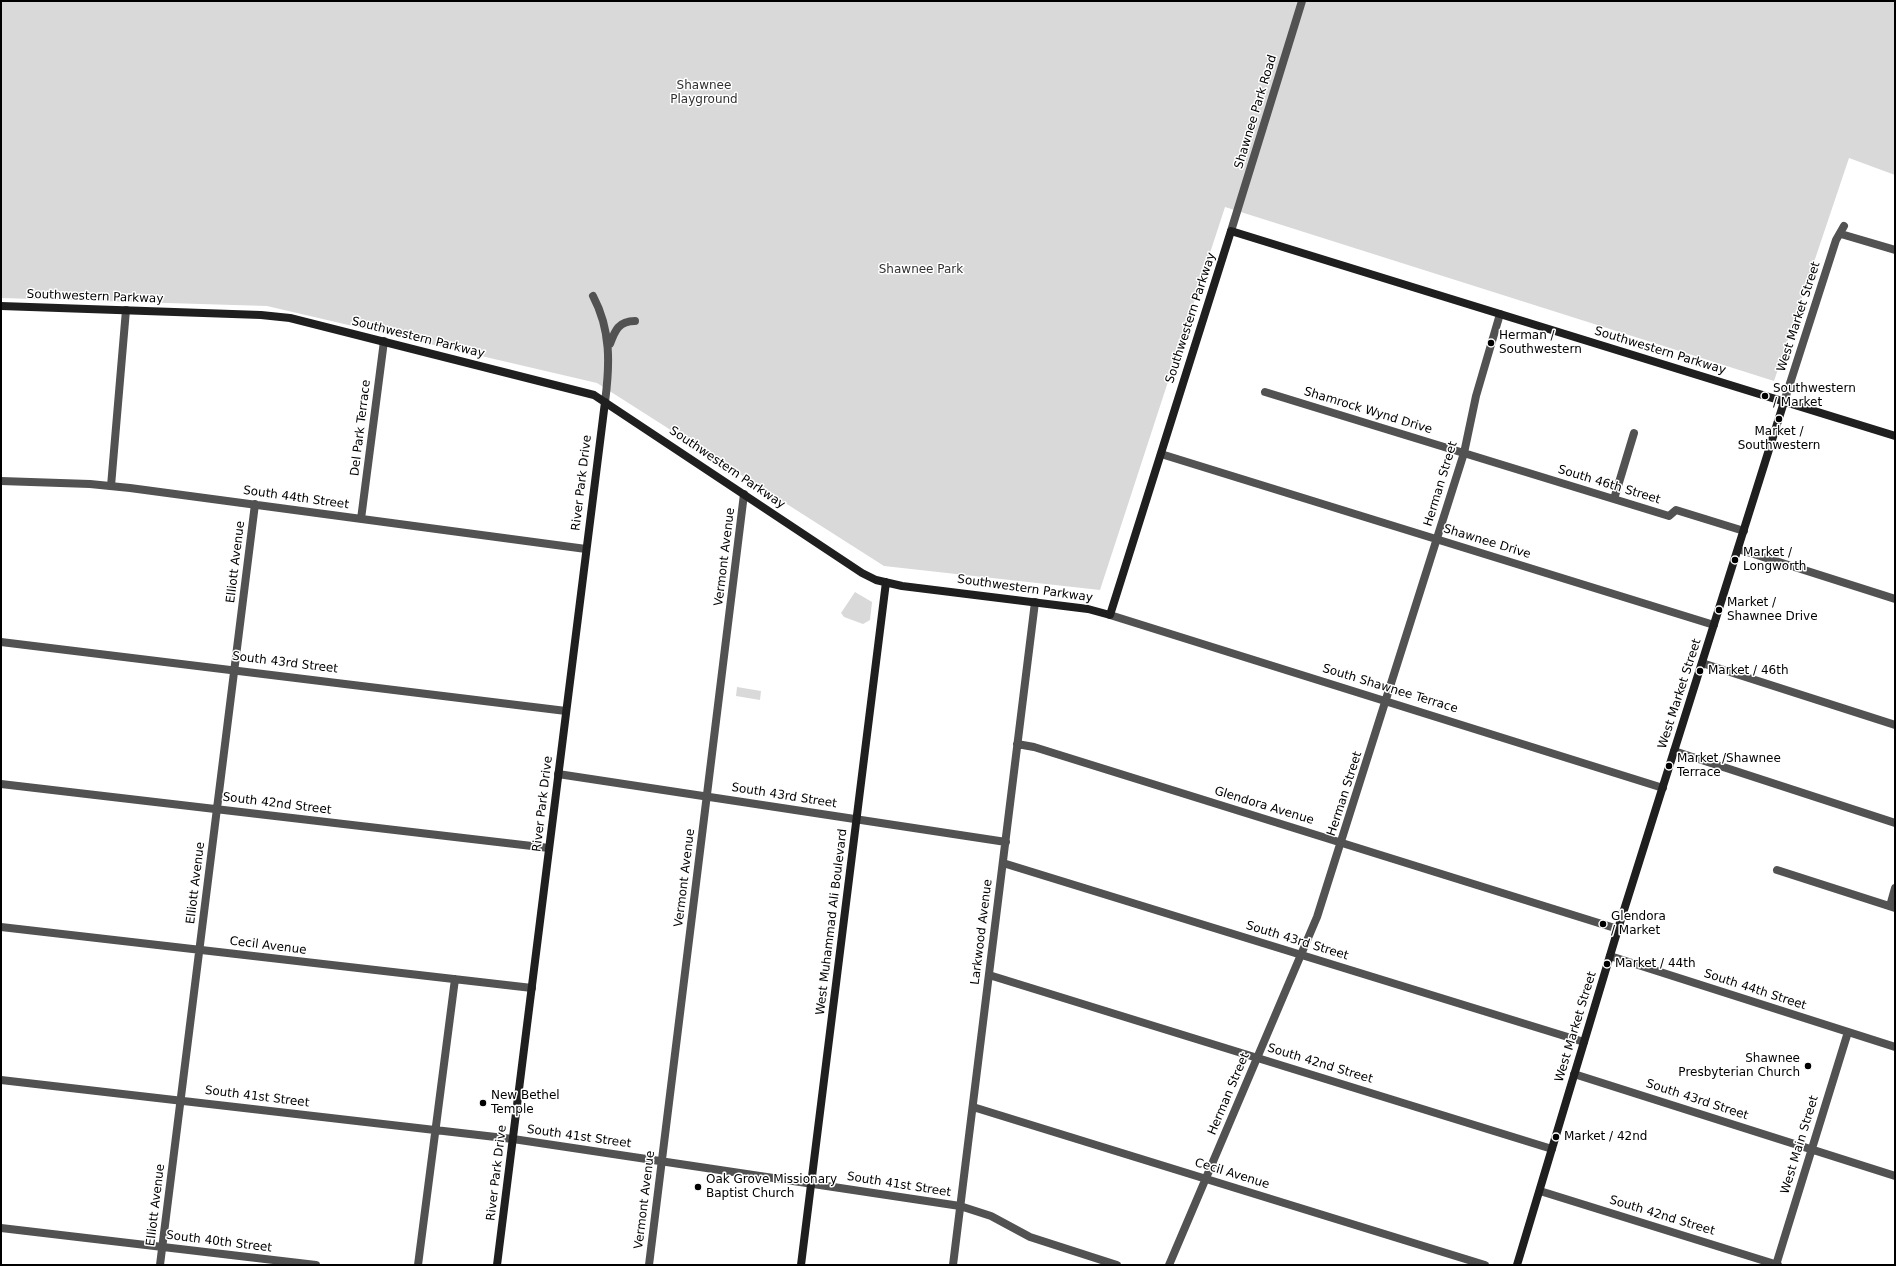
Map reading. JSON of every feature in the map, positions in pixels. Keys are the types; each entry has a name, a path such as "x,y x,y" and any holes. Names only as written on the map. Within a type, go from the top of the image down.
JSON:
{"street":[{"name":"Shawnee Park Road","path":"1231,231 1302,1"},
{"name":"West Market Street","path":"1517,1265 1618,928 1836,240 1842,230 1895,250"},
{"name":"Southwestern Parkway","path":"1,306 276,316 290,318 594,395 862,574 886,582 1088,609 1110,615 1231,231 1895,436"},
{"name":"River Park Drive","path":"497,1265 605,402 609,346 603,317 592,296"},
{"path":"111,486 126,310"},
{"name":"Herman Street","path":"1169,1265 1317,917 1387,701 1464,453 1476,396 1500,314"},
{"name":"River Park Drive","path":"609,346 615,330 619,325 626,321 634,321"},
{"name":"Del Park Terrace","path":"361,518 384,341"},
{"name":"Shamrock Wynd Drive","path":"1265,392 1464,453"},
{"path":"1614,499 1634,433"},
{"name":"South 46th Street","path":"1464,453 1669,516 1676,510 1744,531"},
{"name":"Shawnee Drive","path":"1161,454 1714,625"},
{"name":"South 44th Street","path":"1,481 111,486 586,549"},
{"name":"Vermont Avenue","path":"649,1265 708,796 744,494"},
{"name":"Elliott Avenue","path":"160,1265 255,504"},
{"path":"1738,549 1895,599"},
{"name":"West Muhammad Ali Boulevard","path":"801,1265 886,582"},
{"name":"Larkwood Avenue","path":"953,1265 1035,602"},
{"name":"South Shawnee Terrace","path":"1110,615 1663,788"},
{"name":"South 43rd Street","path":"1,642 234,669 566,711"},
{"path":"1702,663 1895,725"},
{"name":"Glendora Avenue","path":"1017,744 1034,747 1618,928"},
{"path":"1674,751 1895,823"},
{"name":"South 43rd Street","path":"558,774 1006,842"},
{"name":"South 42nd Street","path":"1,784 549,848"},
{"name":"South 43rd Street","path":"1003,863 1584,1042"},
{"path":"1777,870 1892,907 1895,888"},
{"name":"Cecil Avenue","path":"1,927 532,988"},
{"name":"South 44th Street","path":"1610,956 1895,1047"},
{"name":"South 42nd Street","path":"989,975 1552,1149"},
{"path":"418,1265 455,979"},
{"name":"West Main Street","path":"1777,1265 1848,1032"},
{"name":"South 43rd Street","path":"1574,1074 1895,1176"},
{"name":"South 41st Street","path":"1,1080 513,1139 960,1206 991,1216 1030,1237 1118,1265"},
{"name":"Cecil Avenue","path":"973,1107 1485,1265"},
{"name":"South 42nd Street","path":"1540,1191 1777,1265"},
{"name":"South 40th Street","path":"1,1228 316,1265"}],"green space":[{"name":"Shawnee Park","path":"1,1 1895,1 1895,175 1849,158 1774,381 1225,207 1100,590 884,566 597,383 267,306 1,298"},
{"path":"855,592 872,602 870,620 863,624 844,617 841,613"},
{"path":"737,687 761,691 760,700 736,696"}],"place":[{"name":"Herman / Southwestern","path":"1491,343"},
{"name":"Southwestern / Market","path":"1765,396"},
{"name":"Market / Southwestern","path":"1779,419"},
{"name":"Market / Longworth","path":"1735,560"},
{"name":"Market / Shawnee Drive","path":"1719,610"},
{"name":"Market / 46th","path":"1700,671"},
{"name":"Market /Shawnee Terrace","path":"1669,766"},
{"name":"Glendora / Market","path":"1603,924"},
{"name":"Market / 44th","path":"1607,964"},
{"name":"Shawnee Presbyterian Church","path":"1808,1066"},
{"name":"New Bethel Temple","path":"483,1103"},
{"name":"Market / 42nd","path":"1556,1137"},
{"name":"Oak Grove Missionary Baptist Church","path":"698,1187"}],"park label":[{"name":"Shawnee Playground","path":"704,93"}]}
